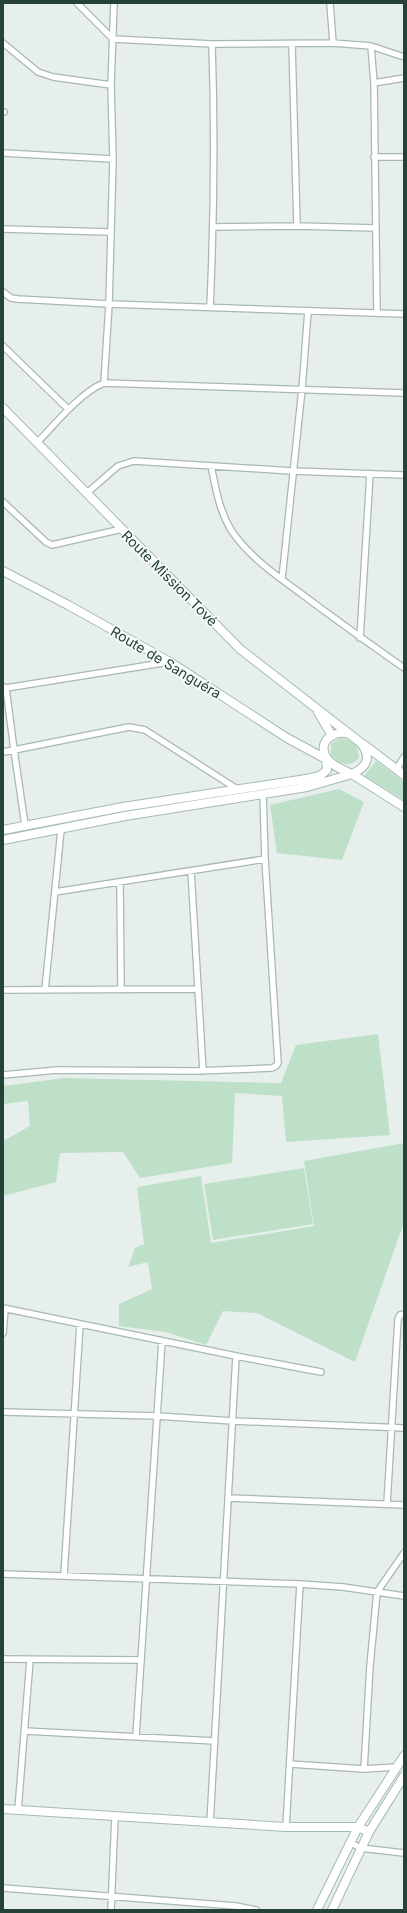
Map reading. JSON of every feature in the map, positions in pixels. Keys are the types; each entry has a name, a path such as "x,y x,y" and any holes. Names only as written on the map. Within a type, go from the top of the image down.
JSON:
{"street":[{"path":"77,3 113,38 212,44 333,43 371,46 404,57"},
{"path":"104,383 109,304 113,159 111,85 114,3"},
{"path":"330,3 333,43"},
{"path":"3,43 38,72 45,75 111,85"},
{"path":"210,306 213,227 214,116 212,44"},
{"path":"292,44 297,226"},
{"path":"371,46 374,83 374,157 378,312"},
{"path":"374,83 404,78"},
{"path":"3,153 113,159"},
{"path":"374,157 404,157"},
{"path":"213,227 297,226 376,228"},
{"path":"3,229 110,232"},
{"path":"3,292 11,298 18,299 109,304 210,306 404,314"},
{"path":"282,579 292,472 302,390 308,311"},
{"path":"3,346 68,410"},
{"path":"37,443 68,410 93,388 104,383 404,393"},
{"name":"Route Mission Tové","path":"3,408 240,649 312,703 361,743"},
{"path":"87,493 118,466 126,462 134,461 292,472 404,475"},
{"path":"211,466 218,504 231,529 246,548 282,579 360,638 404,668"},
{"path":"360,638 370,474"},
{"path":"3,502 46,542 52,544 122,529"},
{"name":"Route de Sanguéra","path":"3,571 68,605 170,662 287,738 352,774"},
{"path":"27,836 5,687 170,662"},
{"path":"287,738 323,750 324,745 330,736 332,736 328,727 312,703"},
{"path":"3,752 129,727 137,727 145,730 237,789"},
{"path":"330,736 339,732 350,734"},
{"path":"361,743 404,775"},
{"path":"3,840 61,830 125,816 307,787 352,774 360,770 366,762 366,752 361,743"},
{"path":"3,830 25,825 320,776 327,770 324,745"},
{"path":"396,770 404,757"},
{"path":"352,774 404,807"},
{"path":"3,1075 57,1070 203,1071 272,1068 276,1066 278,1063 264,859 263,794"},
{"path":"45,990 61,830"},
{"path":"55,892 264,859"},
{"path":"191,871 203,1071"},
{"path":"120,882 121,989"},
{"path":"3,990 197,989"},
{"path":"3,1333 4,1308 321,1372"},
{"path":"387,1504 398,1319 400,1315 404,1314"},
{"path":"64,1575 80,1324"},
{"path":"136,1736 162,1341"},
{"path":"210,1823 223,1581 234,1421 236,1356"},
{"path":"3,1412 156,1416 234,1421 404,1428"},
{"path":"229,1498 404,1505"},
{"path":"364,1769 370,1666 378,1592 404,1553"},
{"path":"3,1574 300,1584 404,1596"},
{"path":"286,1827 300,1584"},
{"path":"3,1659 140,1660"},
{"path":"18,1810 30,1660"},
{"path":"24,1730 215,1741"},
{"path":"317,1910 358,1827 404,1756"},
{"path":"290,1764 364,1769 396,1767"},
{"path":"332,1910 368,1832 404,1776"},
{"path":"3,1809 286,1827 358,1827 368,1832"},
{"path":"111,1910 115,1816"},
{"path":"350,1842 360,1848 404,1853"},
{"path":"3,1888 112,1896 256,1910"}],"green space":[{"path":"340,738 347,739 357,746 359,757 353,763 341,763 331,755 331,744"},
{"path":"376,761 404,782 404,800 364,776"},
{"path":"339,789 364,802 342,860 277,853 270,805"},
{"path":"378,1034 390,1135 286,1142 282,1096 235,1093 232,1163 140,1178 123,1152 60,1153 56,1182 3,1196 3,1141 30,1126 28,1101 3,1104 3,1086 64,1078 281,1083 296,1045"},
{"path":"404,1143 404,1222 355,1362 257,1313 223,1311 206,1345 166,1332 119,1326 119,1304 152,1289 148,1262 128,1267 135,1248 144,1244 137,1187 201,1176 211,1243 314,1226 304,1161"},
{"path":"304,1168 313,1224 213,1240 204,1184"}]}
